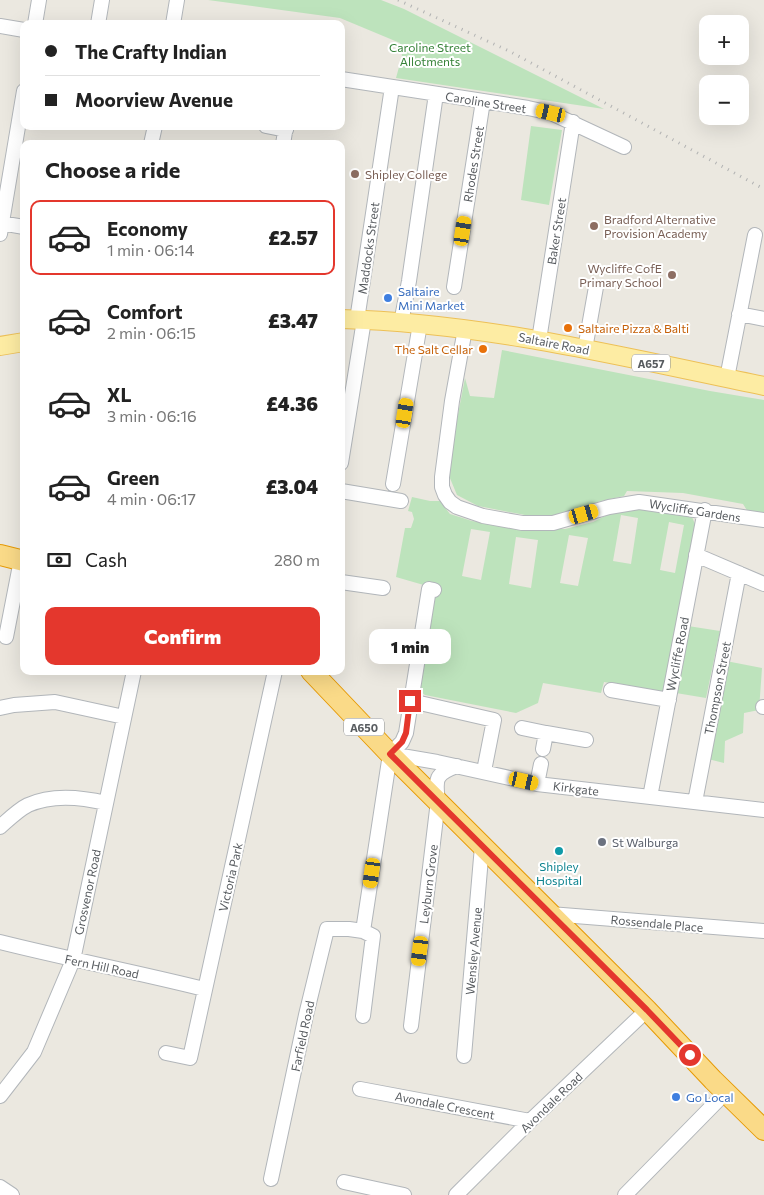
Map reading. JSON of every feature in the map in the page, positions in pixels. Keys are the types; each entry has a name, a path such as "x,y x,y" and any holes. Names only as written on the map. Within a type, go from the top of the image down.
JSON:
{"highway":[{"path":"0,555 20,560"},
{"name":"A650","path":"314,675 764,1130"}],"main road":[{"name":"Saltaire Road","path":"354,320 420,324 539,340 764,386"},
{"path":"0,346 20,343"}],"street":[{"path":"36,20 39,0"},
{"path":"99,20 102,0"},
{"path":"174,20 177,0"},
{"path":"0,26 20,29"},
{"name":"Caroline Street","path":"345,80 551,113 624,147"},
{"name":"Maddocks Street","path":"345,419 354,320 392,87"},
{"path":"401,323 411,271 436,94"},
{"name":"Rhodes Street","path":"454,287 483,101"},
{"path":"20,115 1,227 20,227"},
{"name":"Baker Street","path":"539,340 573,122"},
{"path":"727,378 755,235"},
{"path":"585,349 596,287"},
{"path":"739,314 764,320"},
{"path":"393,484 420,324"},
{"name":"Wycliffe Gardens","path":"465,329 452,401 442,477 445,495 457,508 483,516 522,523 553,523 609,506 639,502 764,520"},
{"path":"345,492 401,501"},
{"name":"Wycliffe Road","path":"650,797 705,510"},
{"path":"696,555 764,584"},
{"path":"6,637 20,570"},
{"name":"Thompson Street","path":"695,802 739,573"},
{"path":"345,583 383,588"},
{"path":"363,1016 373,936 363,932 390,754 402,742 406,733 429,589 434,590"},
{"name":"Grosvenor Road","path":"0,1096 34,1052 73,960 133,675"},
{"name":"Victoria Park","path":"166,1053 190,1058 274,675"},
{"path":"611,690 669,700"},
{"path":"410,701 494,720 484,772"},
{"path":"0,708 55,702 124,717"},
{"path":"522,728 586,740"},
{"path":"543,749 546,733"},
{"name":"Kirkgate","path":"390,754 457,766 538,784 764,810"},
{"path":"538,784 541,764"},
{"name":"Leyburn Grove","path":"410,1026 438,801 436,785 438,777 443,771 457,766"},
{"path":"0,827 28,806 44,800 61,797 106,803"},
{"name":"Wensley Avenue","path":"464,1056 482,846"},
{"name":"Rossendale Place","path":"550,914 764,931"},
{"name":"Farfield Road","path":"271,1179 306,1015 327,929 349,929 363,932"},
{"name":"Fern Hill Road","path":"0,942 73,960 139,973 204,990"},
{"name":"Avondale Road","path":"456,1195 530,1121 647,1010"},
{"name":"Avondale Crescent","path":"360,1088 530,1121"},
{"path":"625,1195 726,1092"},
{"path":"344,1182 404,1195"},
{"path":"0,1187 12,1195"}],"green space":[{"name":"Caroline Street Allotments","path":"208,0 381,0 404,9 604,109 396,78 402,56 400,43 340,18"},
{"path":"531,126 562,130 549,205 521,200"},
{"path":"502,350 764,400 764,516 748,512 743,504 683,493 627,491 624,496 549,516 525,515 478,506 457,495 447,471 465,378 470,396 494,398"},
{"path":"412,497 440,501 450,514 472,521 522,529 565,529 593,522 615,511 634,507 692,517 695,524 664,693 604,682 601,693 543,683 538,703 516,713 425,695 417,689 434,588 396,577 405,528 411,528 414,519 412,512 408,511","holes":["621,515 638,518 631,564 613,561","669,522 684,525 675,573 660,570","471,529 490,532 481,580 462,576","569,535 588,538 578,586 560,583","516,537 538,540 531,588 509,584"]},
{"path":"688,626 720,631 706,698 676,693"},
{"path":"726,661 762,668 759,710 744,713 743,733 725,741 724,763 708,759"}],"railway":[{"path":"398,0 509,51 764,189"}],"place":[{"name":"Shipley College","path":"355,174"},
{"name":"Bradford Alternative Provision Academy","path":"594,226"},
{"name":"Wycliffe CofE Primary School","path":"672,275"},
{"name":"Saltaire Mini Market","path":"388,298"},
{"name":"Saltaire Pizza & Balti","path":"568,328"},
{"name":"The Salt Cellar","path":"483,349"},
{"name":"St Walburga","path":"602,842"},
{"name":"Shipley Hospital","path":"559,851"},
{"name":"Go Local","path":"676,1097"}],"route":[{"path":"410,701 406,733 402,742 390,754 690,1055"}]}
